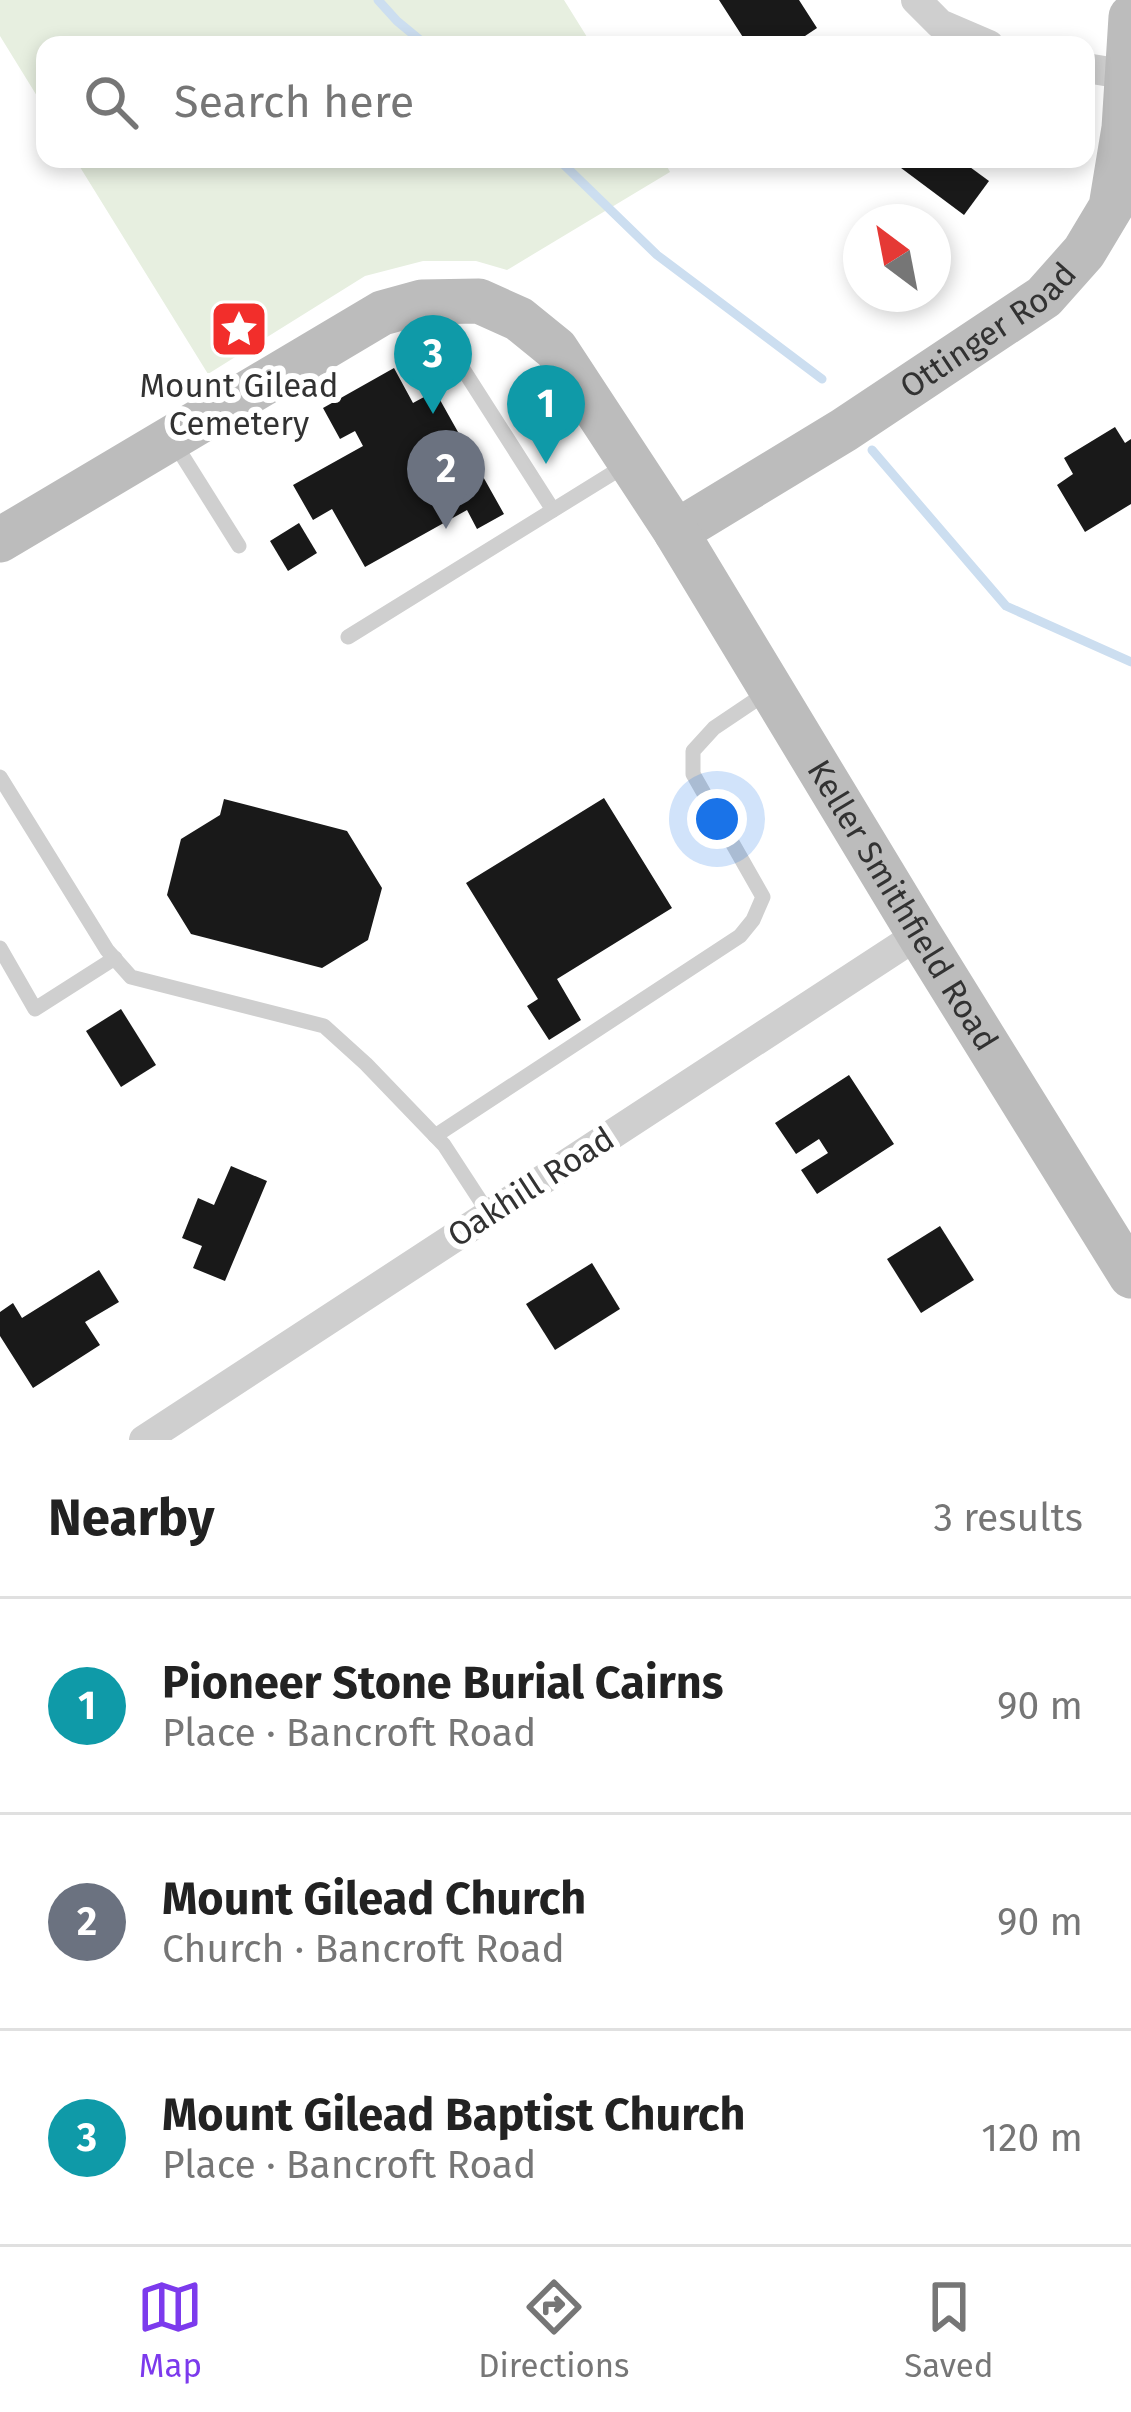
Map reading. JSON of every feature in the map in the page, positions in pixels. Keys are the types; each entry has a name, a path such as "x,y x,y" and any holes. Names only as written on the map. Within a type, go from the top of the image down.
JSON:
{"street":[{"path":"916,0 940,23 969,36"},
{"name":"Ottinger Road","path":"676,532 844,430 1044,297 1084,252 1111,207 1124,128 1107,71 1131,16"},
{"name":"Keller Smithfield Road","path":"0,540 382,314 422,302 479,301 519,319 556,349 632,461 1131,1276"},
{"name":"Oakhill Road","path":"144,1440 919,934"}],"lane":[{"path":"402,357 432,352 454,355 553,510"},
{"path":"170,437 239,546"},
{"path":"348,637 632,461"},
{"path":"435,1136 740,936 753,920 763,897 693,774 692,751 714,728 773,688"},
{"path":"0,777 130,977 324,1026 444,1145 489,1214"},
{"path":"0,948 35,1009 115,958"}],"green space":[{"path":"0,0 564,0 586,36 36,36 36,94 0,36"},
{"path":"81,168 668,168 670,172 507,270 476,261 423,261 365,276 208,374"}],"building":[{"path":"719,0 799,0 817,28 805,36 742,36"},
{"path":"901,168 971,168 989,181 964,215"},
{"path":"394,368 413,403 435,391 504,514 477,529 467,510 365,567 332,509 313,520 293,485 363,446 355,431 340,439 323,408"},
{"path":"1115,427 1125,443 1131,439 1131,504 1085,532 1057,485 1073,474 1064,458"},
{"path":"299,523 317,553 288,571 270,541"},
{"path":"604,798 672,908 557,979 581,1020 549,1040 527,1006 538,999 466,883"},
{"path":"224,799 347,831 382,888 368,940 322,968 191,934 167,895 181,839 220,815"},
{"path":"121,1009 156,1065 121,1087 86,1031"},
{"path":"849,1075 894,1144 817,1194 801,1170 828,1153 819,1139 796,1154 775,1123"},
{"path":"231,1166 267,1181 225,1281 193,1268 202,1246 182,1238 198,1198 214,1205"},
{"path":"940,1226 974,1280 921,1313 887,1259"},
{"path":"592,1263 620,1309 555,1350 526,1304"},
{"path":"99,1270 119,1302 85,1322 100,1345 33,1388 0,1336 0,1312 13,1303 22,1318"}],"waterway":[{"path":"378,0 415,36"},
{"path":"567,168 657,255 822,379"},
{"path":"872,450 1006,606 1131,662"}],"place":[{"name":"Mount Gilead Cemetery","path":"239,329"},
{"name":"Mount Gilead Baptist Church","path":"433,414"},
{"name":"Pioneer Stone Burial Cairns","path":"546,464"},
{"name":"Mount Gilead Church","path":"446,529"}]}
